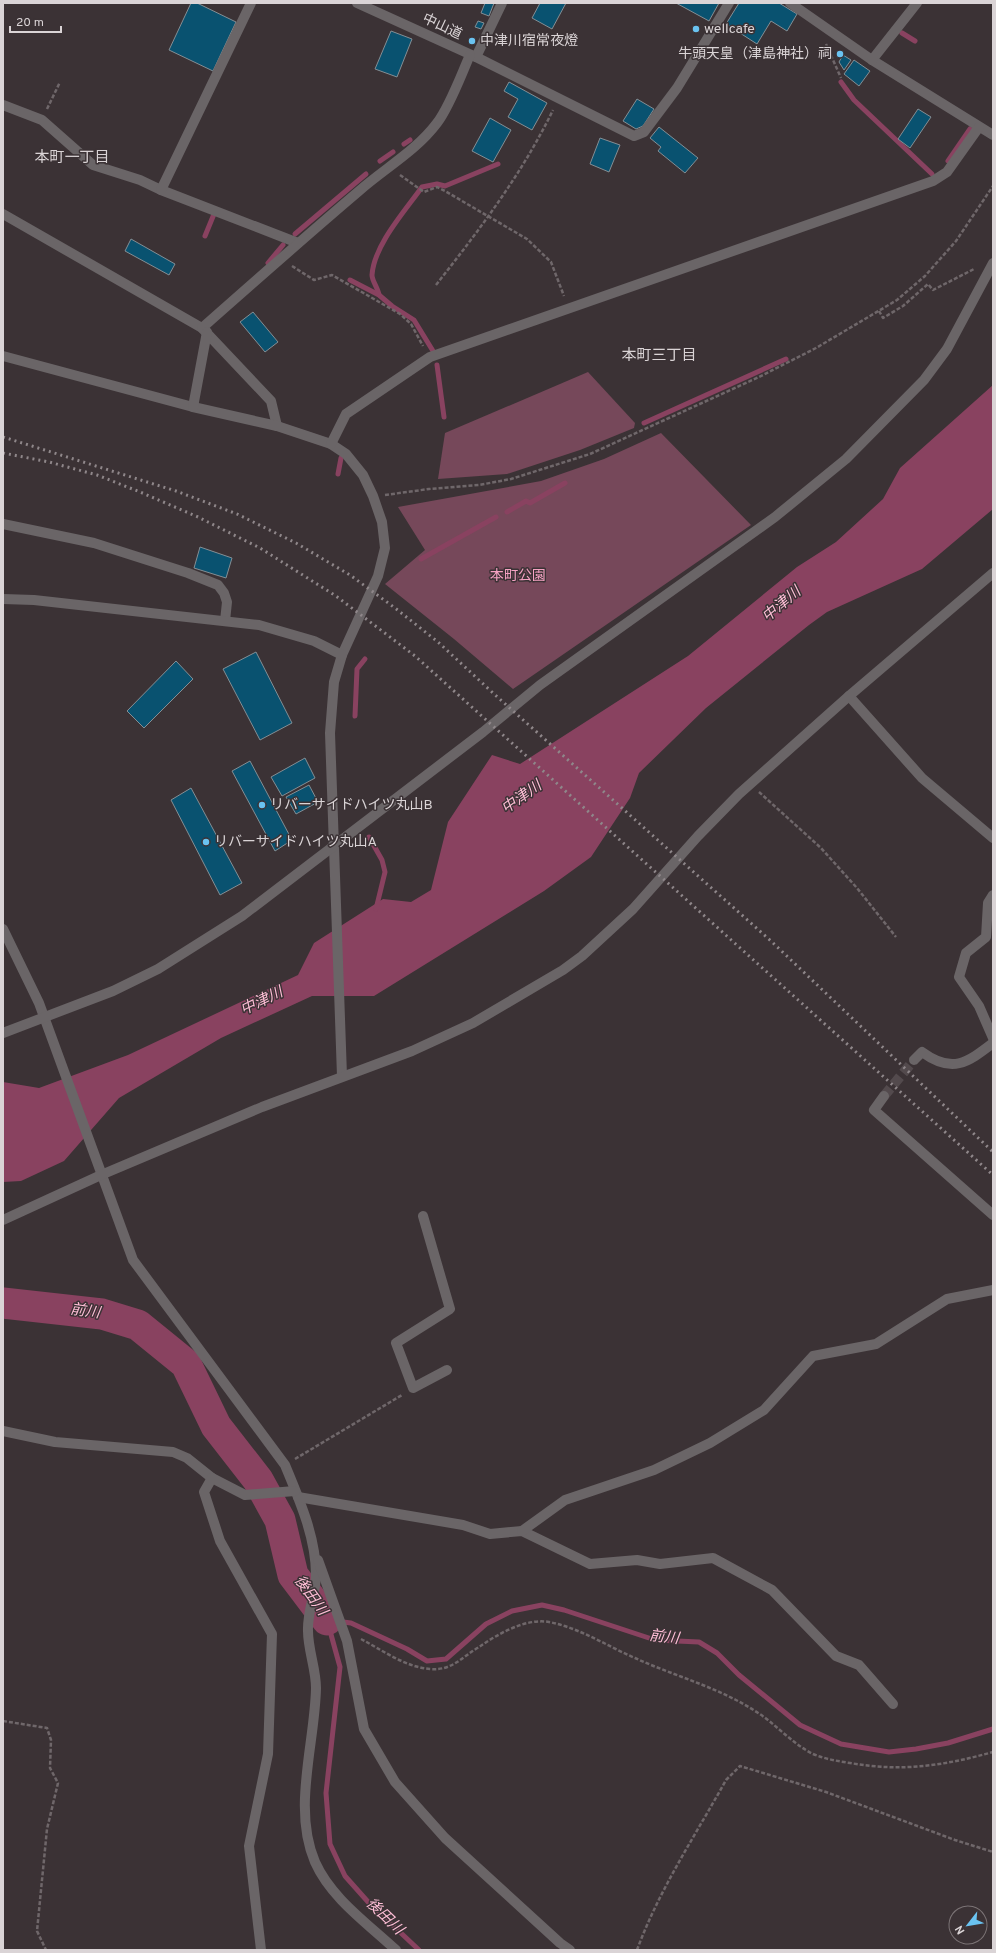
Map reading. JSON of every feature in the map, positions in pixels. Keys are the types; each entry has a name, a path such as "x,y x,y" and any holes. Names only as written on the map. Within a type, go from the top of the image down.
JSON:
{"street":[{"path":"161,190 251,3"},
{"name":"中山道","path":"357,3 473,56 634,136 644,132 677,88 729,3"},
{"path":"193,407 204,330 298,243 382,172 400,160 437,123 502,3"},
{"path":"790,3 872,60 993,135"},
{"path":"872,60 917,3"},
{"path":"3,105 42,120 93,166 140,180 161,190 298,243"},
{"path":"331,444 346,414 430,357 569,307 933,181 947,172 979,127"},
{"path":"3,214 204,330 271,401 277,426"},
{"path":"3,1033 113,991 158,969 242,916 334,844 483,732 540,685 775,516 846,460 924,380 947,349 992,264"},
{"path":"3,356 193,407 277,426 331,444 346,454 363,475 373,496 382,522 384,548 378,576 342,655 334,682 330,733 342,1076"},
{"path":"3,524 94,544 188,573 218,585 224,593 227,602 225,621"},
{"path":"3,1220 101,1175 262,1107 412,1051 473,1023 563,970 582,956 633,909 698,836 750,784 849,696 993,574"},
{"path":"3,599 34,600 259,625 291,633 314,641 342,655"},
{"path":"849,696 922,778 993,838"},
{"path":"993,895 988,903 986,937 966,953 959,977 979,1006 993,1038"},
{"path":"3,929 23,968 45,1017 133,1260 285,1465 293,1493 347,1641 364,1729 395,1782 445,1838 560,1943 570,1950"},
{"path":"914,1060 922,1052 934,1061 945,1065 956,1064 977,1055 993,1043"},
{"path":"884,1096 874,1110 993,1215"},
{"path":"422,1216 450,1309 396,1343 413,1388 447,1370"},
{"path":"3,1431 55,1442 173,1452 187,1458 212,1478 246,1495 293,1493 463,1525 490,1534 522,1531 565,1500 654,1470 710,1443 764,1410 813,1356 876,1344 947,1299 993,1290"},
{"path":"212,1478 204,1492 220,1541 272,1634 268,1754 249,1846 261,1950"},
{"path":"522,1531 590,1564 637,1560 660,1564 713,1558 772,1590 836,1656 859,1666 893,1704"},
{"path":"313,1545 316,1575 308,1631 316,1687 306,1782 306,1831 315,1861 330,1889 396,1950"}],"path":[{"path":"825,28 824,40 841,78"},
{"path":"42,120 60,82"},
{"path":"436,285 489,217 539,139 558,99"},
{"path":"400,160 397,173 417,188 424,192 436,187 526,239 551,262 569,307"},
{"path":"373,496 479,485 511,479 590,454 759,377 816,348 897,300 925,276 956,241 993,186"},
{"path":"282,259 314,280 332,275 400,314 411,324 430,357"},
{"path":"879,312 883,318 903,306 928,284 933,290 981,265 992,264"},
{"path":"750,784 821,848 857,888 896,936"},
{"path":"285,1465 413,1388"},
{"path":"347,1641 353,1638 361,1640 409,1663 429,1669 446,1668 461,1661 478,1647 509,1630 525,1624 547,1622 568,1627 634,1658 734,1700 754,1710 814,1754 831,1760 890,1768 912,1768 971,1758 993,1752"},
{"path":"3,1721 47,1728 51,1740 50,1768 58,1783 47,1829 37,1931 46,1950"},
{"path":"637,1950 651,1912 726,1780 740,1766 826,1792 955,1840 993,1852"}],"green space":[{"path":"588,372 635,423 634,428 580,450 507,474 438,479 445,433"},
{"name":"本町公園","path":"661,433 751,525 513,689 454,639 385,584 425,550 398,507 541,481 604,459"}],"water":[{"name":"中津川","path":"993,385 993,509 922,569 827,612 706,708 639,773 630,798 591,857 544,891 374,996 312,996 221,1038 119,1098 64,1161 21,1181 3,1182 3,1082 39,1088 128,1055 298,975 314,943 383,899 411,902 431,890 448,822 492,755 520,764 688,656 797,567 836,542 883,499 900,468"}],"building":[{"path":"191,3 197,3 236,22 213,71 169,50"},
{"path":"485,3 494,3 489,16 481,13"},
{"path":"540,3 566,3 552,29 532,18"},
{"path":"676,3 719,3 709,21"},
{"path":"739,3 779,3 797,14 787,31 771,21 757,44 726,24"},
{"path":"478,21 484,23 481,29 475,27"},
{"path":"391,31 412,39 397,77 375,69"},
{"path":"843,55 851,60 844,70 839,62"},
{"path":"854,60 870,71 859,86 844,74"},
{"path":"509,82 547,103 532,130 508,117 518,99 504,91"},
{"path":"637,99 654,109 643,126 636,129 623,121"},
{"path":"918,109 931,117 910,148 898,139"},
{"path":"490,118 511,130 493,162 472,151"},
{"path":"659,127 698,158 685,173 658,151 661,147 650,138"},
{"path":"600,138 620,145 609,172 590,164"},
{"path":"131,239 175,264 169,275 125,251"},
{"path":"253,312 278,342 265,352 240,322"},
{"path":"200,547 232,558 226,578 194,568"},
{"path":"256,652 292,723 260,740 223,669"},
{"path":"176,661 193,679 144,728 127,711"},
{"path":"305,758 315,778 282,796 271,777"},
{"name":"リバーサイドハイツ丸山B","path":"250,761 292,840 275,851 232,771"},
{"path":"309,785 318,802 296,814 286,797"},
{"name":"リバーサイドハイツ丸山A","path":"191,788 242,883 220,895 171,800"}],"waterway":[{"path":"902,33 915,41"},
{"path":"841,82 854,100 932,174"},
{"path":"948,161 970,129"},
{"path":"404,144 410,140"},
{"path":"380,161 393,152"},
{"path":"379,295 372,275 378,252 399,217 422,187 437,184 445,186 498,164"},
{"path":"295,234 366,174"},
{"path":"205,236 214,214"},
{"path":"268,263 283,245"},
{"path":"350,280 379,295 392,306 414,320 433,351"},
{"path":"644,423 786,359"},
{"path":"437,365 444,417"},
{"path":"338,474 341,458"},
{"path":"507,512 526,501 530,503 565,483"},
{"path":"421,559 496,517"},
{"path":"355,716 357,669 365,659"},
{"path":"369,837 382,860 385,872 376,909"},
{"name":"後田川","path":"3,1303 102,1314 138,1325 186,1364 216,1426 258,1480 280,1520 293,1575 327,1620"},
{"name":"前川","path":"419,1950 369,1903 345,1876 330,1844 326,1793 340,1667 327,1620 351,1623 407,1649 427,1661 446,1659 486,1624 512,1611 542,1605 564,1610 655,1640 699,1642 717,1653 739,1675 800,1725 841,1744 889,1752 948,1743 993,1729"}],"tunnel":[{"path":"884,1096 914,1060"}],"railway":[{"path":"3,437 176,491 237,514 296,543 350,575 438,642 493,693 771,941 993,1152"},
{"path":"3,453 49,462 97,475 140,492 198,517 260,548 336,596 415,656 993,1175"}],"place":[{"name":"wellcafe","path":"696,29"},
{"name":"中津川宿常夜燈","path":"472,41"},
{"name":"牛頭天皇（津島神社）祠","path":"840,54"},
{"name":"リバーサイドハイツ丸山B","path":"262,805"},
{"name":"リバーサイドハイツ丸山A","path":"206,842"}],"district":[{"name":"本町一丁目","path":"72,158"},
{"name":"本町三丁目","path":"659,356"}]}
